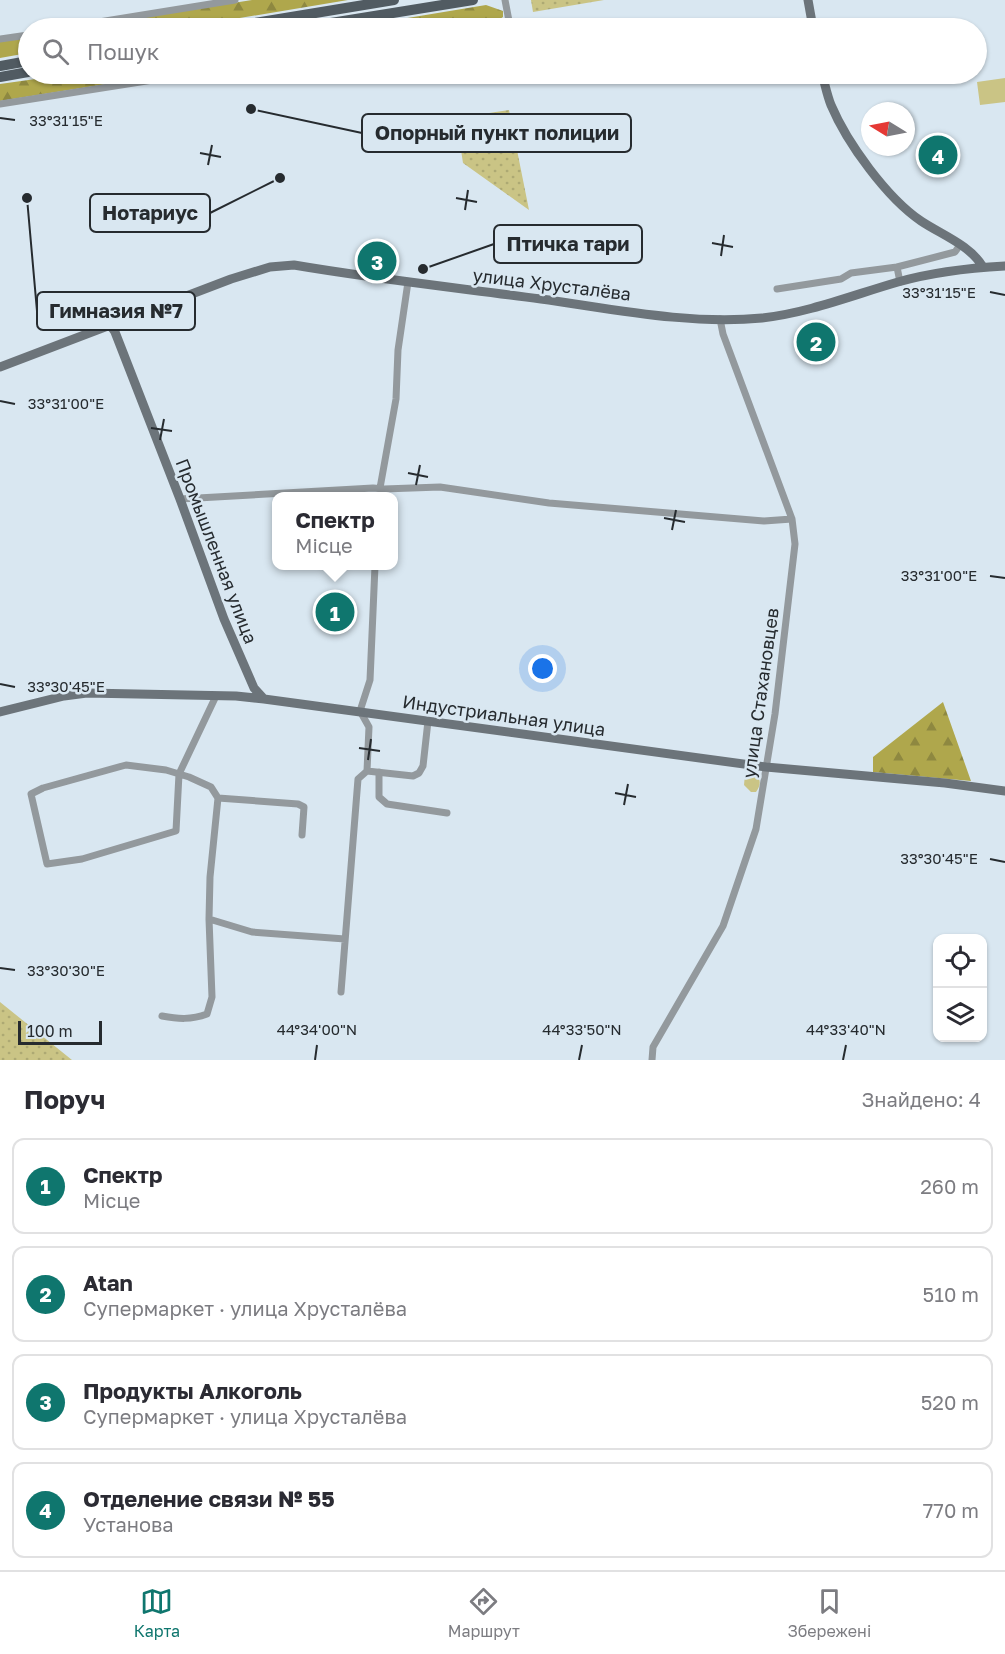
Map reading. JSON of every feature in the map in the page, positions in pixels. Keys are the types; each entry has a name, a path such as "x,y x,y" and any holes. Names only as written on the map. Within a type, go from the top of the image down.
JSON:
{"main road":[{"path":"285,18 394,0"},
{"path":"362,18 473,0"},
{"path":"808,0 811,18"},
{"path":"0,66 18,63"},
{"path":"0,77 18,74"},
{"path":"825,84 831,104 863,161 885,188 918,219 978,258 983,267"},
{"name":"улица Хрусталёва","path":"0,367 270,267 294,265 408,282 694,318 720,319 762,318 950,271 1005,266"},
{"name":"Промышленная улица","path":"110,325 115,332 180,499 224,619 254,688 264,699"},
{"path":"236,696 246,694 254,688"},
{"name":"Индустриальная улица","path":"0,712 64,696 87,693 236,696 378,713 766,767 945,783 1005,791"}],"street":[{"path":"124,18 235,0"},
{"path":"505,0 508,18"},
{"path":"0,39 18,36"},
{"path":"0,104 127,84"},
{"path":"777,289 841,279 851,273 897,267 955,252 960,245"},
{"path":"897,267 900,282"},
{"path":"380,489 396,399 398,350 408,282"},
{"name":"улица Стахановцев","path":"652,1060 653,1047 723,926 756,830 775,714 795,544 792,519 723,333 720,319"},
{"path":"320,492 440,487 549,503 764,521 792,519"},
{"path":"180,499 272,494"},
{"path":"369,727 360,711 370,680 375,570"},
{"path":"162,1016 178,1019 196,1018 207,1014 212,997 210,877 218,798 211,787 179,774 126,765 43,788 30,794 47,864 82,859 176,831 179,774 216,696"},
{"path":"367,771 369,727 378,713"},
{"path":"341,992 357,783 360,775 367,771 413,776 419,773 423,766 428,721"},
{"path":"379,772 379,797 387,804 447,813"},
{"path":"218,798 297,804 304,807 302,835"},
{"path":"209,919 252,932 345,939"}],"shaded area":[{"path":"531,0 604,0 533,12"},
{"path":"1005,78 1005,102 980,105 977,84 987,84 987,81"},
{"path":"509,110 529,210 463,163 456,118"},
{"path":"749,772 759,779 756,792 751,792 744,785 745,774"},
{"path":"0,1002 72,1060 0,1060"}],"green space":[{"path":"252,0 348,0 240,18 138,18"},
{"path":"486,5 503,11 502,18 407,18"},
{"path":"18,39 18,55 0,58 0,42"},
{"path":"18,81 18,84 107,84 0,101 0,84"},
{"path":"943,702 971,781 873,772 873,757"}],"place":[{"name":"Опорный пункт полиции","path":"251,109"},
{"name":"Отделение связи № 55","path":"938,155"},
{"name":"Нотариус","path":"280,178"},
{"name":"Гимназия №7","path":"27,198"},
{"name":"Продукты Алкоголь","path":"377,261"},
{"name":"Птичка тари","path":"423,269"},
{"name":"Atan","path":"816,342"},
{"name":"Спектр","path":"335,612"}]}
